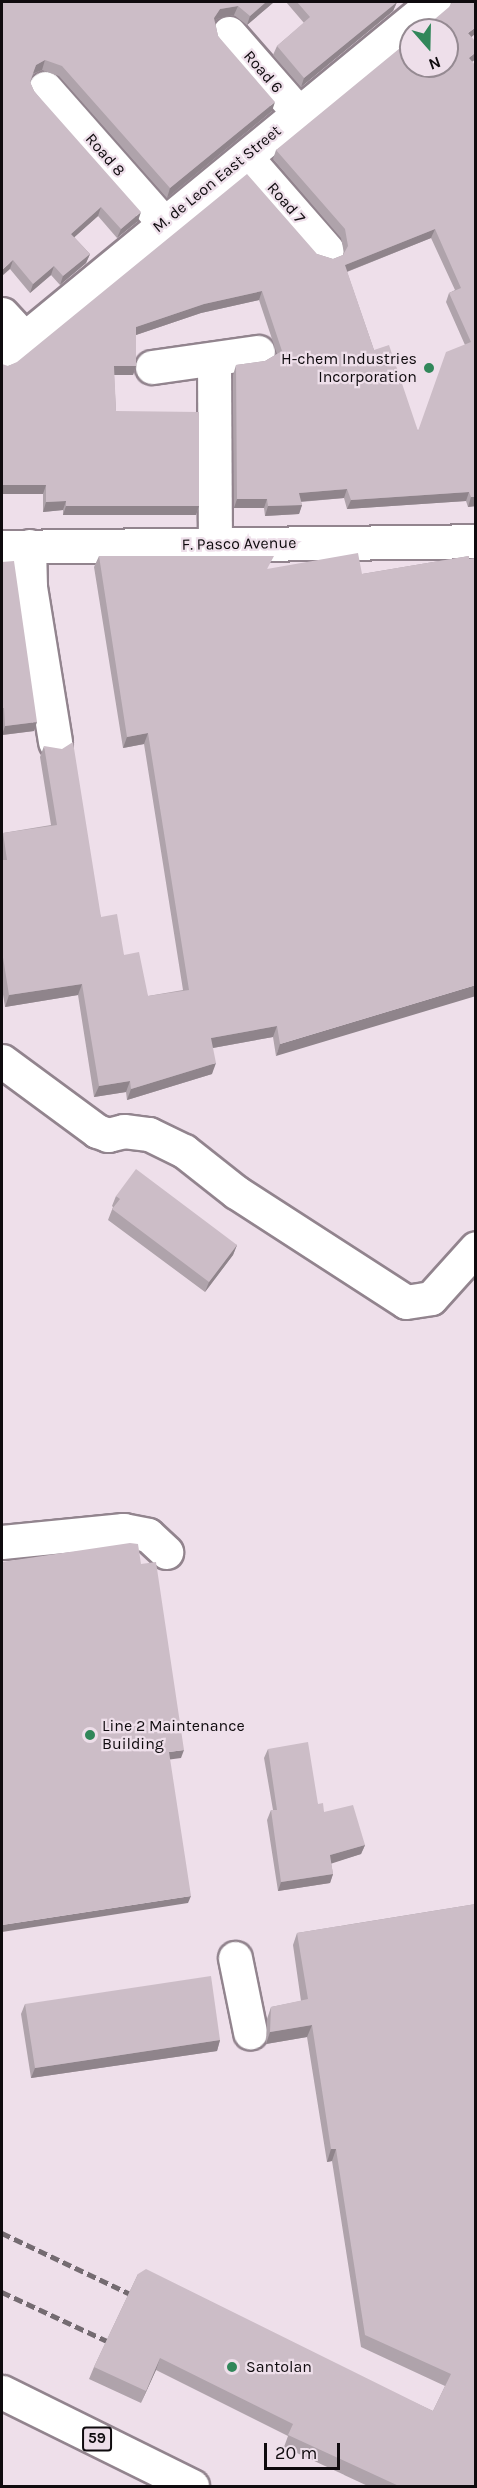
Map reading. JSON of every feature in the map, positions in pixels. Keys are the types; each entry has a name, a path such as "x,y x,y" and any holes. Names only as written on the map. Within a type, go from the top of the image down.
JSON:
{"street":[{"name":"M. de Leon East Street","path":"13,348 246,156 418,6"},
{"name":"Road 6","path":"229,33 298,112"},
{"name":"Road 8","path":"45,88 164,223"},
{"name":"Road 7","path":"246,156 327,250"},
{"path":"2,314 13,348"},
{"path":"152,367 258,352"},
{"path":"214,359 215,544"},
{"name":"F. Pasco Avenue","path":"15,546 476,541"},
{"path":"15,546 30,587 55,742"},
{"path":"2,1061 97,1131 108,1135 124,1131 149,1134 184,1151 236,1192 406,1302 431,1298 476,1248"},
{"path":"2,1542 123,1530 147,1535 166,1552"},
{"path":"235,1958 250,2032"},
{"name":"59","path":"2,2392 192,2487"}],"building":[{"path":"2,2 266,2 250,16 238,6 220,9 214,18 218,36 275,102 170,188 62,66 45,60 36,65 30,82 34,91 141,212 121,229 101,207 71,234 90,254 63,276 54,266 33,284 13,260 2,270"},
{"path":"297,2 397,2 304,78 277,46 310,17"},
{"path":"452,2 476,2 476,27 468,33 476,42 476,52 469,58 476,66 476,497 471,497 469,492 351,500 347,489 299,493 302,505 268,506 267,499 237,499 236,365 265,361 282,351 262,291 204,304 136,327 136,366 114,366 116,411 199,412 199,506 66,506 66,501 46,502 46,485 2,485 2,364 8,366 17,362 247,174 317,254 333,259 343,255 348,246 345,229 276,150 399,49 399,78 459,78 459,18 436,18","holes":["435,229 461,288 449,293 471,342 446,352 418,431 389,345 374,350 345,265"]},
{"path":"358,553 362,574 469,556 469,559 476,558 476,985 280,1044 277,1026 211,1038 216,1063 131,1089 130,1081 99,1086 82,984 9,995 2,951 2,860 7,860 3,833 57,825 44,746 62,749 73,742 101,917 117,914 124,955 139,952 148,996 189,990 148,733 127,737 99,556 274,556 267,569"},
{"path":"14,561 37,722 5,726 4,708 2,708 2,562"},
{"path":"136,1169 237,1245 209,1282 112,1209 120,1199 116,1196"},
{"name":"Line 2 Maintenance Building","path":"130,1543 138,1544 141,1564 156,1562 184,1750 169,1752 191,1896 2,1925 2,1562"},
{"path":"308,1742 318,1804 323,1803 324,1812 353,1805 365,1845 330,1855 333,1874 281,1882 271,1810 277,1810 268,1749"},
{"path":"476,1904 476,2487 401,2487 288,2435 293,2424 160,2358 146,2391 94,2367 138,2274 146,2269 433,2411 451,2374 365,2335 336,2149 331,2149 312,2025 270,2032 271,2007 308,1999 297,1933"},
{"path":"211,1976 220,2040 35,2068 25,2004"}],"railway":[{"path":"2,2233 143,2300"},
{"path":"2,2292 122,2348"}],"place":[{"name":"H-chem Industries Incorporation","path":"429,368"},
{"name":"Line 2 Maintenance Building","path":"90,1735"},
{"name":"Santolan","path":"232,2367"}]}
